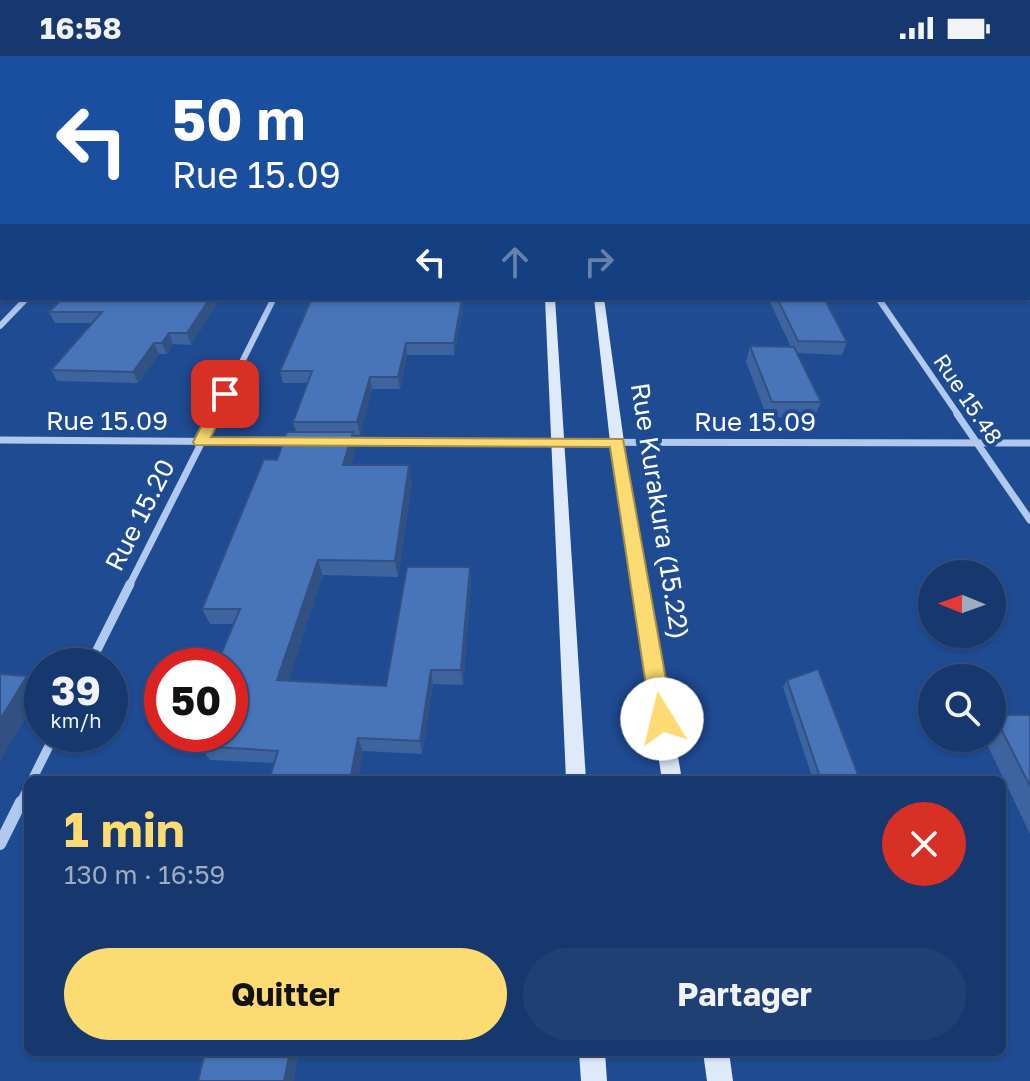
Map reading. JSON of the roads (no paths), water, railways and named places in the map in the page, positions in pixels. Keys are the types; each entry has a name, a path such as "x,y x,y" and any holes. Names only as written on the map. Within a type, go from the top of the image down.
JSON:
{"main road":[{"path":"550,300 576,776"},
{"name":"Rue Kurakura (15.22)","path":"599,300 617,442 671,776"},
{"path":"592,1056 594,1081"},
{"path":"717,1056 720,1081"}],"street":[{"path":"0,326 25,300"},
{"name":"Rue 15.20","path":"98,648 273,300"},
{"name":"Rue 15.48","path":"879,300 1030,520"},
{"name":"Rue 15.09","path":"0,440 293,442"},
{"name":"Rue 15.09","path":"340,442 1030,443"},
{"path":"34,776 46,752"},
{"path":"0,844 24,796"}]}
